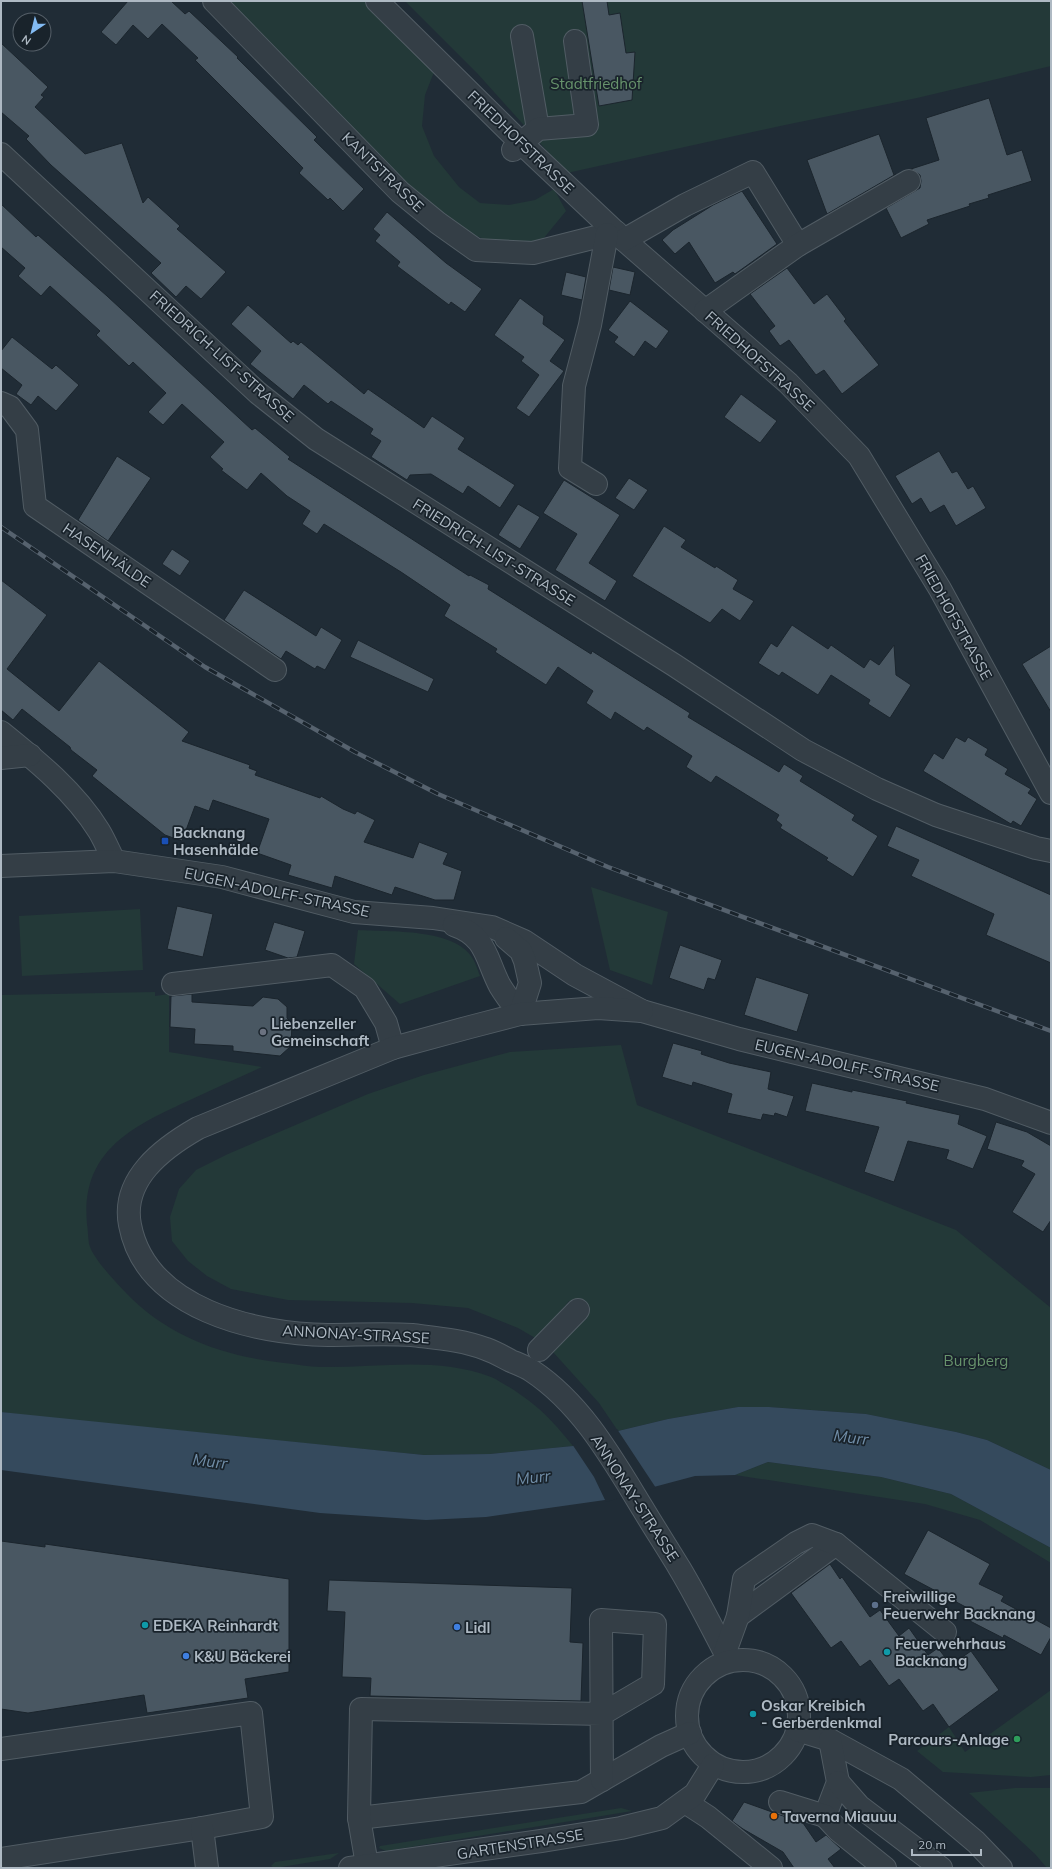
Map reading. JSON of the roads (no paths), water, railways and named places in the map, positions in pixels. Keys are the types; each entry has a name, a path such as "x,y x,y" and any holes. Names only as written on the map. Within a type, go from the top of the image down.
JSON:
{"street":[{"name":"KANTSTRASSE","path":"214,1 400,192 438,223 476,250 533,253 616,235 685,205 752,172 798,244"},
{"name":"FRIEDHOFSTRASSE","path":"377,1 517,147 616,235 788,383 859,456 940,589 1051,793"},
{"path":"522,36 538,129"},
{"path":"517,147 538,129 587,125 574,41"},
{"name":"FRIEDRICH-LIST-STRASSE","path":"1,154 258,393 316,439 674,665 803,750 877,789 936,815 1036,848 1051,851"},
{"path":"705,311 798,244 909,181"},
{"path":"596,484 570,468 574,386 616,235"},
{"name":"HASENHÄLDE","path":"1,403 10,407 27,430 35,506 275,670"},
{"path":"1,732 30,755 74,798 100,832 114,861"},
{"path":"1,758 30,755"},
{"name":"EUGEN-ADOLFF-STRASSE","path":"1,866 114,861 222,877 354,912 433,918 492,927 524,941 575,975 642,1011 739,1039 985,1098 1051,1124"},
{"name":"EUGEN-ADOLFF-STRASSE","path":"433,918 456,926 476,938 489,956 500,986 520,1014"},
{"name":"EUGEN-ADOLFF-STRASSE","path":"492,927 514,943 521,951 526,961 530,983 520,1014"},
{"path":"173,984 332,965 365,988 386,1023 393,1048"},
{"name":"EUGEN-ADOLFF-STRASSE","path":"520,1014 598,1008 642,1011"},
{"name":"ANNONAY-STRASSE","path":"520,1014 393,1048 198,1128 180,1139 148,1166 136,1182 131,1193 128,1207 129,1219 135,1242 148,1266 162,1282 189,1302 208,1312 233,1321 288,1332 327,1335 410,1335 451,1340 486,1348 531,1370 556,1389 576,1411 615,1463 681,1570 727,1656"},
{"path":"539,1350 578,1310"},
{"path":"727,1656 760,1662 775,1670 788,1682 796,1698 799,1716 797,1730 790,1747 780,1758 764,1768 752,1771 735,1771 713,1765 696,1745 690,1733 687,1721 687,1710 694,1688 707,1673 727,1656 738,1616 744,1579 796,1543 812,1535 836,1544 945,1632"},
{"path":"738,1616 836,1544"},
{"path":"358,1866 360,1709 602,1714 602,1780"},
{"path":"1,1749 251,1712 262,1817 202,1828 1,1859"},
{"path":"797,1730 830,1740 901,1779 976,1842 1001,1868"},
{"path":"359,1818 581,1792 661,1746 690,1733"},
{"path":"830,1740 838,1782 859,1806 941,1868"},
{"name":"GARTENSTRASSE","path":"358,1866 465,1853 621,1828 662,1818 695,1794 713,1765"},
{"path":"825,1816 838,1782"},
{"path":"685,1802 708,1817 770,1868"},
{"path":"780,1802 825,1816 839,1831 885,1868"},
{"path":"202,1828 207,1868"}],"water":[{"name":"Murr","path":"738,1407 769,1407 866,1414 956,1432 987,1440 1051,1470 1051,1548 951,1494 881,1477 768,1462 735,1475 695,1476 605,1500 486,1517 426,1520 320,1513 1,1470 1,1412 424,1455 490,1454 573,1446 618,1431 668,1419"}],"railway":[{"path":"1,527 205,667 355,752 438,794 608,867 1051,1031"}],"place":[{"name":"Backnang Hasenhälde","path":"165,841"},
{"name":"Liebenzeller Gemeinschaft","path":"263,1032"},
{"name":"Freiwillige Feuerwehr Backnang","path":"875,1605"},
{"name":"EDEKA Reinhardt","path":"145,1625"},
{"name":"Lidl","path":"457,1627"},
{"name":"Feuerwehrhaus Backnang","path":"887,1652"},
{"name":"K&U Bäckerei","path":"186,1656"},
{"name":"Oskar Kreibich - Gerberdenkmal","path":"753,1714"},
{"name":"Parcours-Anlage","path":"1017,1739"},
{"name":"Taverna Miauuu","path":"774,1816"}],"park label":[{"name":"Stadtfriedhof","path":"596,83"},
{"name":"Burgberg","path":"976,1360"}]}
